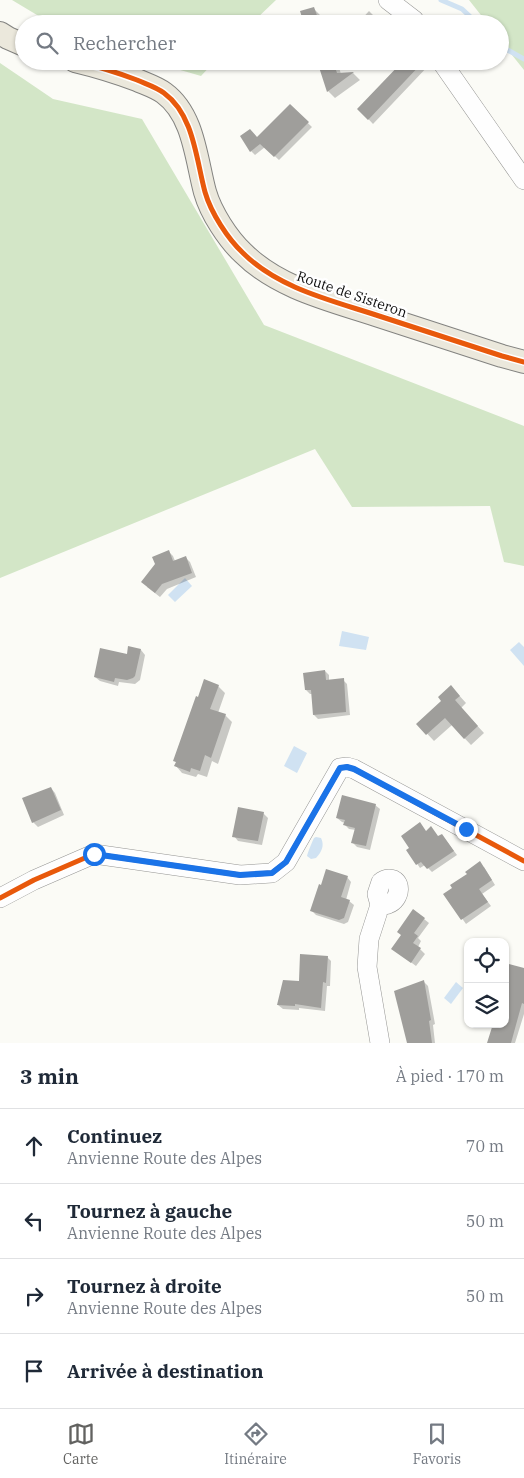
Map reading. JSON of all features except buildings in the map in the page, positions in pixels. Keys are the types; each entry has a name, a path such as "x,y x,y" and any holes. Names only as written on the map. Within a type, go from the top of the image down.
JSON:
{"main road":[{"path":"0,33 15,41"},
{"name":"Route de Sisteron","path":"110,70 153,86 165,94 177,107 188,126 196,147 206,194 221,226 242,253 269,275 310,294 524,362"}],"street":[{"path":"388,0 408,15"},
{"path":"447,70 524,180"},
{"path":"0,898 34,880 94,854 240,875 272,873 286,862 340,768 347,767 354,769 524,861"},
{"path":"380,905 368,939 367,967 380,1043"}],"green space":[{"path":"12,0 276,0 260,15 37,15"},
{"path":"469,0 524,0 524,70 509,51 509,15 481,15"},
{"path":"0,63 53,99 142,119 264,325 524,426 524,566 504,562 490,506 352,507 315,449 0,578"},
{"path":"180,70 207,70 201,76"}],"water":[{"path":"185,578 192,586 175,602 168,595"},
{"path":"342,631 369,637 366,650 339,646"},
{"path":"519,642 524,647 524,666 510,650"},
{"path":"294,746 307,753 297,773 284,766"},
{"path":"316,837 321,838 322,841 321,852 316,858 311,859 307,856"},
{"path":"456,982 463,988 451,1004 444,998"}],"waterway":[{"path":"441,0 462,9 468,15"},
{"path":"509,51 524,59"}],"cycle path":[{"path":"108,70 147,84 161,91 174,102 188,125 205,192 216,217 237,247 257,265 305,292 524,362"},
{"path":"0,898 34,880 94,854 240,875 272,873 286,862 340,768 347,767 354,769 524,861"}],"route":[{"path":"94,854 240,875 272,873 286,862 340,768 347,767 466,829"}]}
